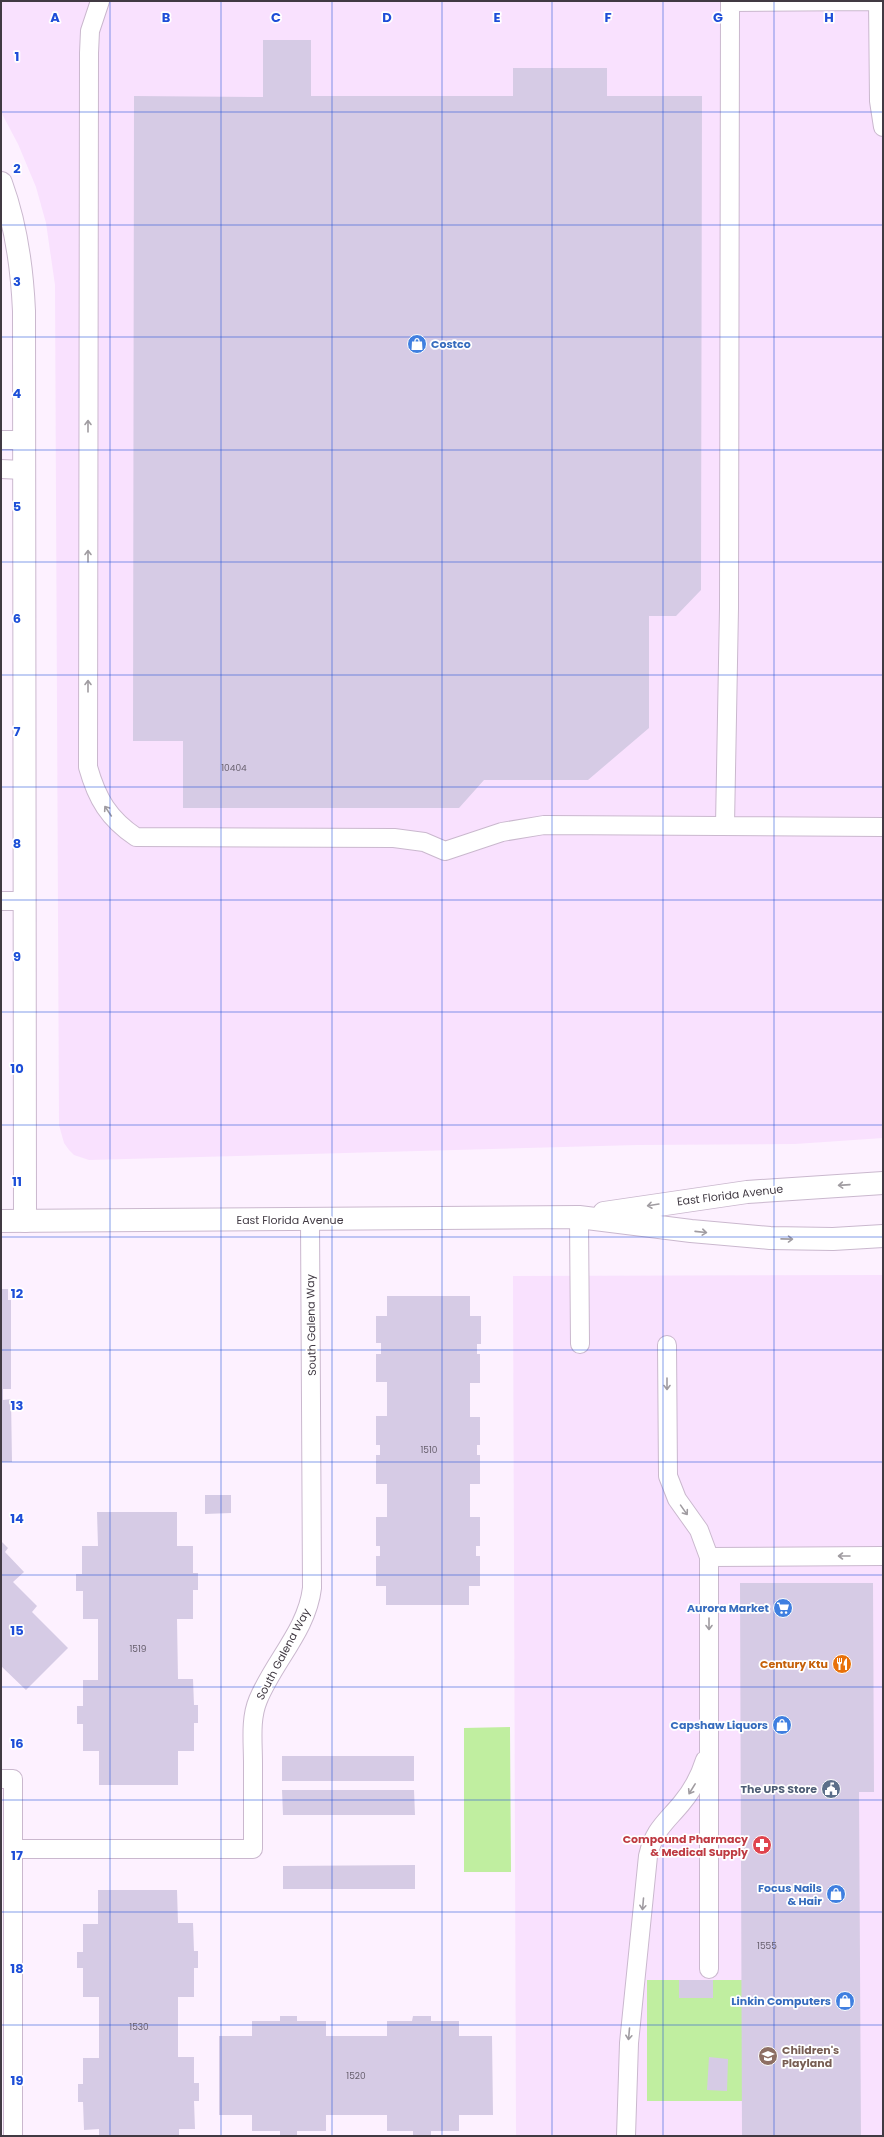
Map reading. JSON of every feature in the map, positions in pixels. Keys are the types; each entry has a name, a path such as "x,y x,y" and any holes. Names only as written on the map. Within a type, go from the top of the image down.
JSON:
{"main road":[{"path":"1,183 15,230 22,273 24,310 25,1221"},
{"name":"East Florida Avenue","path":"579,1217 740,1193 883,1183"},
{"name":"East Florida Avenue","path":"1,1221 579,1217 691,1231 770,1238 833,1239 883,1236"}],"lane":[{"path":"100,1 90,31 89,53 88,767 94,789 109,814 120,826 136,837 394,838 424,842 446,851 502,832 528,826 725,825 883,827"},
{"path":"725,825 729,593 729,1 878,1 879,101 883,128"},
{"path":"1,440 24,440"},
{"path":"1,469 23,470"},
{"path":"1,901 25,901"},
{"path":"579,1217 580,1344"},
{"name":"South Galena Way","path":"13,1849 253,1848 252,1734 254,1712 264,1688 303,1620 311,1599 312,1588 310,1220"},
{"path":"667,1345 668,1476 671,1488 677,1499 699,1530 709,1557 708,1969"},
{"path":"709,1557 883,1556"},
{"path":"626,2136 628,2043 648,1856 652,1839 660,1826 681,1805 692,1790 702,1770 708,1740"},
{"path":"1,1779 13,1779 13,2136"}],"shaded area":[{"path":"1,1 883,1 883,1138 795,1144 637,1145 89,1160 74,1155 69,1150 64,1143 59,1125 55,285 46,223 36,187 18,144 1,112"},
{"path":"883,1275 883,2136 516,2136 513,1276"}],"green space":[{"path":"510,1727 511,1872 464,1872 464,1728"},
{"path":"647,1980 742,1980 742,2101 647,2101"}],"building":[{"name":"Costco","path":"263,40 311,40 311,96 513,96 513,68 607,68 607,96 702,96 701,590 676,616 649,616 649,728 588,780 484,780 459,808 183,808 183,741 133,741 134,96 263,97"},
{"path":"1,1289 8,1289 8,1300 11,1300 11,1389 3,1389 3,1400 11,1399 12,1462 1,1462"},
{"path":"387,1296 470,1296 470,1316 481,1316 481,1344 477,1344 477,1354 480,1354 480,1383 470,1383 470,1417 480,1417 480,1445 477,1445 477,1455 480,1455 480,1484 470,1484 470,1517 480,1517 480,1546 476,1546 476,1556 480,1556 480,1586 469,1586 469,1605 386,1605 386,1586 376,1586 376,1556 380,1556 380,1546 376,1546 376,1517 387,1517 387,1484 376,1484 376,1455 380,1455 380,1445 376,1445 376,1416 387,1416 387,1382 376,1382 376,1354 381,1354 381,1343 376,1343 376,1316 387,1316"},
{"path":"205,1495 231,1495 231,1513 205,1514"},
{"path":"97,1512 177,1512 177,1546 193,1546 193,1573 198,1573 198,1590 193,1590 193,1619 177,1619 178,1679 193,1679 194,1705 198,1705 198,1723 194,1723 194,1751 178,1751 178,1785 99,1785 99,1751 83,1751 83,1724 77,1724 77,1706 83,1706 83,1680 98,1680 98,1619 83,1619 83,1591 76,1591 76,1574 82,1574 82,1546 98,1546"},
{"path":"1,1541 8,1548 5,1552 24,1572 13,1582 37,1606 32,1612 68,1648 26,1690 1,1666"},
{"path":"740,1583 873,1583 874,1792 859,1792 861,2136 742,2136"},
{"path":"282,1756 414,1756 414,1781 282,1781"},
{"path":"282,1790 414,1790 415,1815 283,1815"},
{"path":"415,1865 415,1889 283,1889 283,1866"},
{"path":"98,1890 177,1890 178,1923 193,1923 194,1951 198,1951 198,1968 194,1968 194,1997 178,1997 178,2057 194,2057 194,2083 199,2083 199,2101 194,2101 195,2129 179,2129 179,2136 99,2136 99,2129 84,2130 83,2102 78,2102 78,2084 83,2084 83,2058 99,2058 99,1997 83,1997 83,1968 77,1968 77,1952 83,1952 83,1924 98,1924"},
{"path":"679,1980 713,1980 713,1998 679,1998"},
{"path":"280,2016 297,2016 297,2021 326,2021 326,2036 387,2036 387,2021 412,2021 413,2016 431,2016 431,2021 459,2021 459,2036 492,2036 493,2115 459,2115 459,2131 431,2131 431,2136 413,2136 413,2131 387,2131 387,2115 326,2115 326,2131 297,2131 297,2136 280,2136 280,2131 252,2131 252,2115 219,2115 219,2036 252,2036 252,2021 280,2021"},
{"path":"709,2057 728,2059 727,2091 707,2090"}],"place":[{"name":"Costco","path":"417,344"},
{"name":"Aurora Market","path":"783,1608"},
{"name":"Century Ktu","path":"842,1664"},
{"name":"Capshaw Liquors","path":"782,1725"},
{"name":"The UPS Store","path":"831,1789"},
{"name":"Compound Pharmacy & Medical Supply","path":"762,1845"},
{"name":"Focus Nails & Hair","path":"836,1894"},
{"name":"Linkin Computers","path":"845,2001"},
{"name":"Children's Playland","path":"768,2056"}]}
